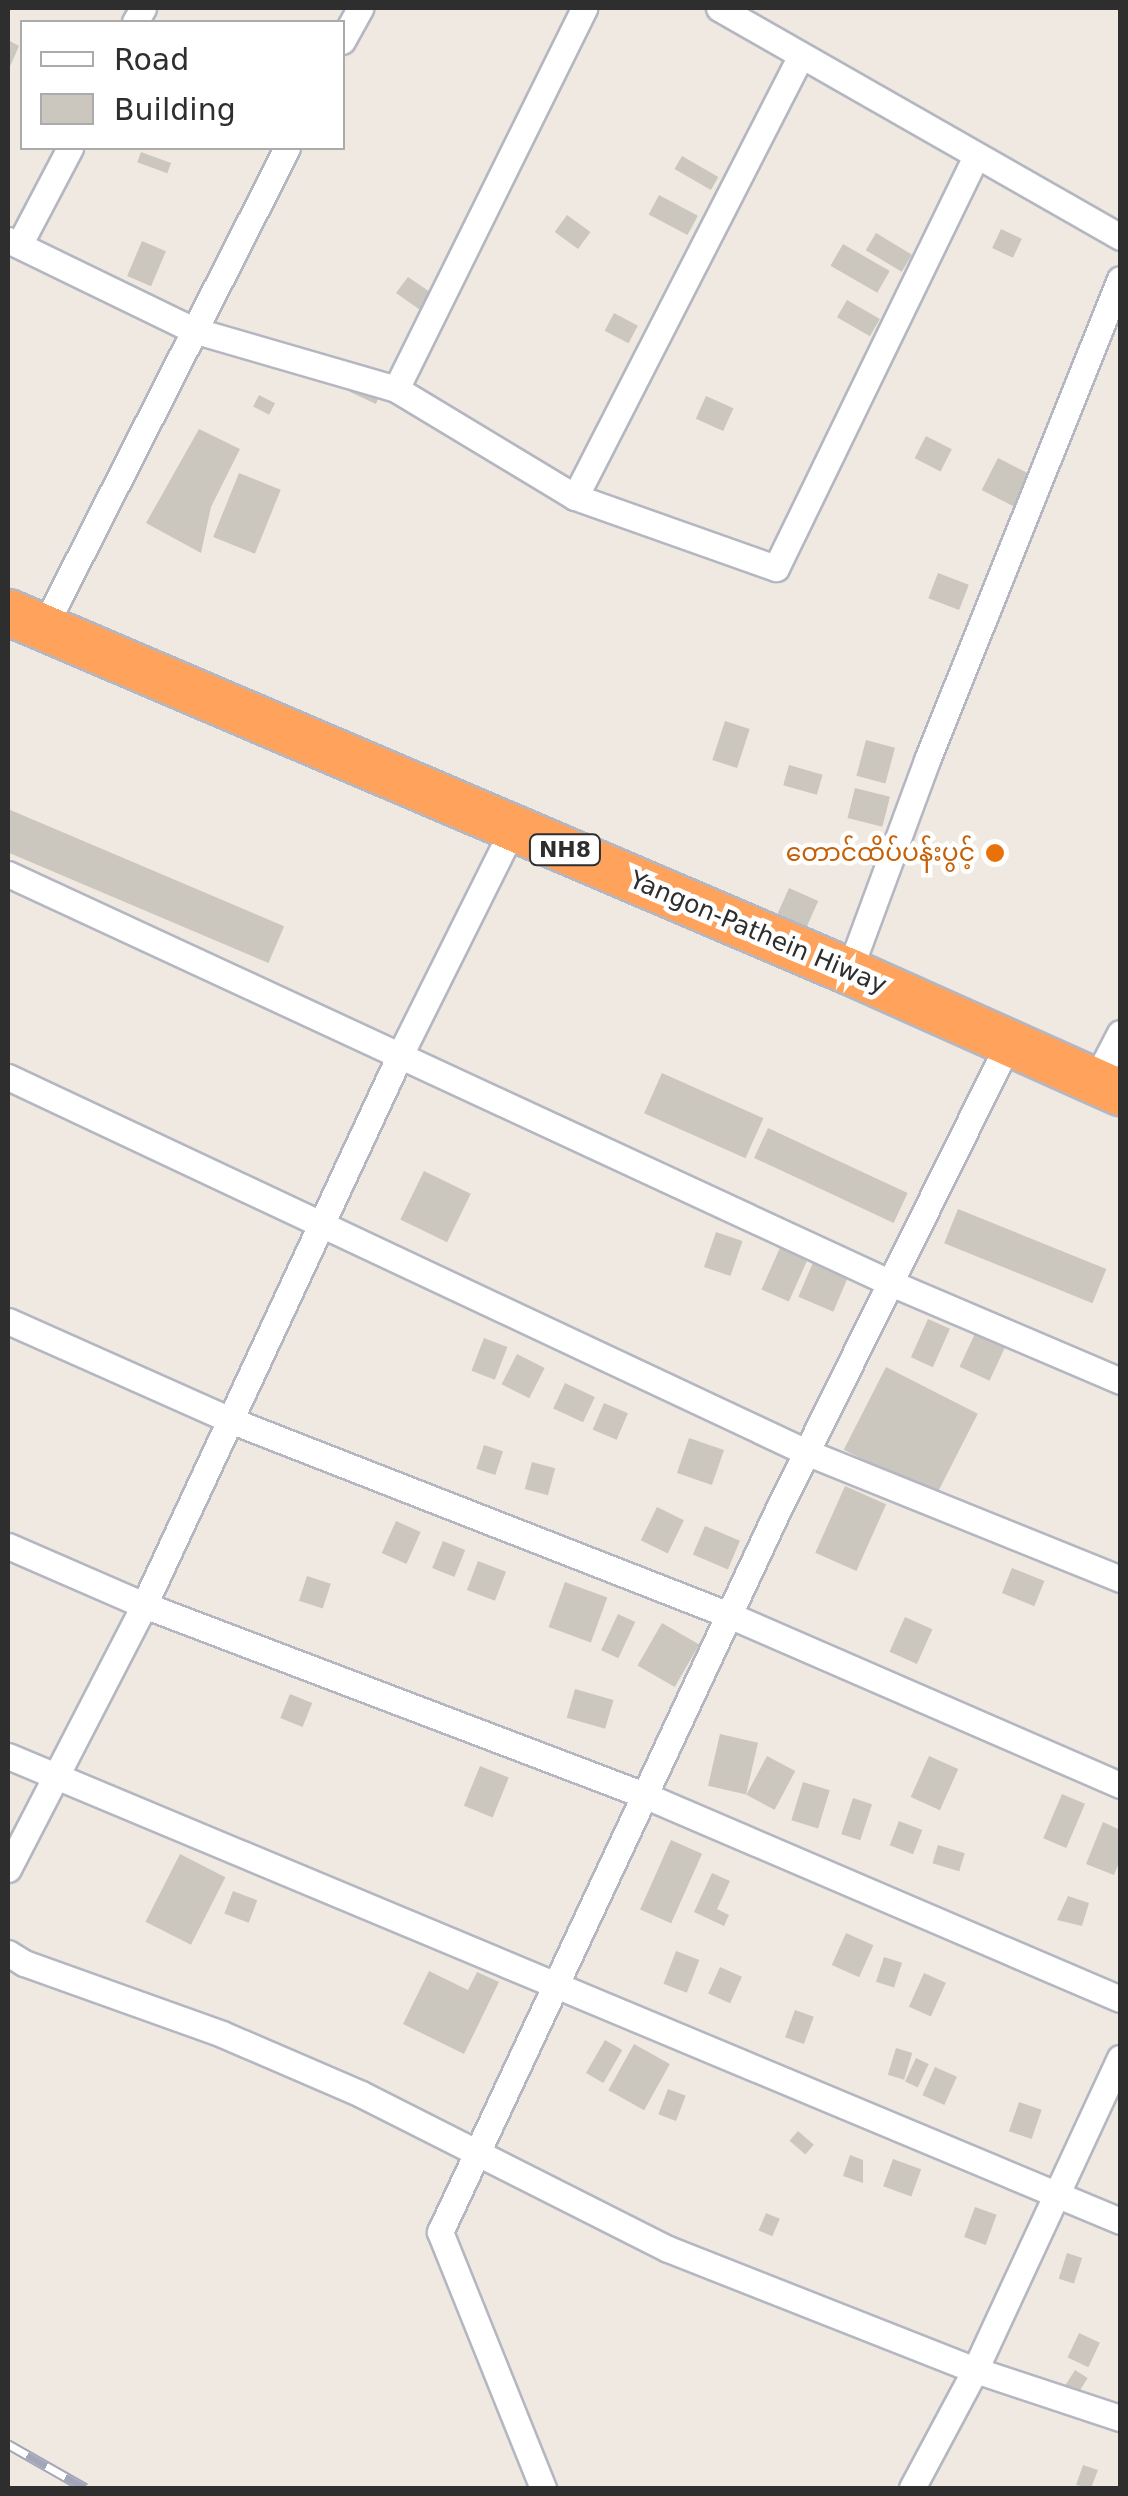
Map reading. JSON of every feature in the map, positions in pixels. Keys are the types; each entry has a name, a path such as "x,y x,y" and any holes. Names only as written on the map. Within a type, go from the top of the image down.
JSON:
{"highway":[{"name":"Yangon-Pathein Hiway","path":"18,620 849,971 1108,1086"}],"street":[{"path":"345,35 360,8"},
{"path":"396,388 584,8"},
{"path":"719,8 1120,237"},
{"path":"575,496 801,55"},
{"path":"69,150 13,242 193,330 396,388 575,496 776,568 976,156"},
{"path":"18,620 193,330 286,150"},
{"path":"849,971 926,760 1120,279"},
{"path":"8,1869 144,1606 400,1055 513,828"},
{"path":"8,874 893,1284 1120,1381"},
{"path":"1108,1086 1120,1033"},
{"path":"543,2488 440,2232 728,1615 1009,1042"},
{"path":"8,1078 806,1452 1120,1578"},
{"path":"8,1321 230,1420 728,1615 1120,1785"},
{"path":"8,1546 144,1606 644,1795 1120,1999"},
{"path":"8,1756 1060,2192 1120,2221"},
{"path":"8,1953 24,1964 222,2034 361,2094 668,2249 975,2370 1120,2418"},
{"path":"912,2488 975,2370 1120,2058"}],"building":[{"path":"8,40 19,46 8,71"},
{"path":"141,152 171,163 167,173 137,162"},
{"path":"682,156 718,177 711,190 674,169"},
{"path":"659,195 698,216 688,235 649,214"},
{"path":"567,215 590,232 578,249 555,232"},
{"path":"1001,229 1022,239 1013,258 992,248"},
{"path":"876,233 912,255 902,272 866,250"},
{"path":"142,241 166,251 151,286 127,276"},
{"path":"843,244 890,271 877,293 830,266"},
{"path":"408,277 433,294 426,314 396,293"},
{"path":"847,300 880,319 870,336 837,317"},
{"path":"614,313 638,326 628,343 605,331"},
{"path":"355,380 381,392 376,404 350,392"},
{"path":"259,395 275,403 269,415 253,407"},
{"path":"706,396 733,408 723,431 696,419"},
{"path":"199,429 240,449 211,507 201,553 146,523"},
{"path":"926,436 952,449 940,471 915,458"},
{"path":"998,458 1030,474 1014,506 982,490"},
{"path":"239,473 281,490 255,554 213,537"},
{"path":"938,573 969,585 959,610 928,598"},
{"path":"725,721 750,729 737,768 712,760"},
{"path":"866,740 895,748 885,784 856,776"},
{"path":"789,765 823,775 817,795 783,785"},
{"path":"855,788 890,797 882,827 848,818"},
{"path":"8,809 284,926 269,963 8,852"},
{"path":"789,888 818,901 807,927 778,914"},
{"path":"662,1073 763,1118 746,1158 644,1113"},
{"path":"768,1128 908,1193 894,1223 754,1158"},
{"path":"424,1171 471,1194 447,1242 400,1220"},
{"path":"958,1209 1106,1269 1092,1303 944,1243"},
{"path":"716,1232 742,1241 730,1276 704,1267"},
{"path":"783,1241 810,1253 789,1302 761,1289"},
{"path":"814,1260 849,1275 833,1312 798,1297"},
{"path":"928,1319 950,1329 933,1367 911,1357"},
{"path":"979,1325 1009,1339 989,1381 960,1367"},
{"path":"484,1338 507,1347 495,1380 471,1371"},
{"path":"517,1354 545,1368 529,1398 502,1384"},
{"path":"886,1367 978,1414 936,1497 844,1450"},
{"path":"565,1383 595,1397 583,1422 553,1408"},
{"path":"604,1403 628,1413 617,1440 593,1430"},
{"path":"689,1438 724,1450 712,1485 677,1473"},
{"path":"484,1445 503,1451 495,1475 476,1469"},
{"path":"532,1462 555,1468 548,1495 525,1489"},
{"path":"845,1486 886,1504 856,1571 815,1553"},
{"path":"657,1507 684,1520 668,1553 641,1540"},
{"path":"396,1521 421,1532 406,1564 382,1553"},
{"path":"705,1526 740,1541 728,1569 693,1555"},
{"path":"443,1541 465,1550 454,1577 432,1568"},
{"path":"478,1561 506,1572 495,1601 467,1590"},
{"path":"1012,1568 1044,1581 1034,1606 1002,1593"},
{"path":"307,1576 331,1584 323,1608 299,1601"},
{"path":"565,1582 607,1597 591,1642 549,1627"},
{"path":"618,1614 635,1622 618,1658 601,1650"},
{"path":"905,1617 932,1629 917,1664 890,1652"},
{"path":"662,1623 699,1644 675,1687 638,1665"},
{"path":"575,1689 613,1700 605,1729 567,1718"},
{"path":"290,1694 312,1703 303,1727 280,1718"},
{"path":"720,1734 758,1743 746,1794 708,1786"},
{"path":"767,1756 795,1771 775,1810 746,1795"},
{"path":"929,1756 958,1769 940,1810 911,1797"},
{"path":"480,1766 509,1778 493,1817 464,1806"},
{"path":"803,1782 830,1790 818,1828 791,1820"},
{"path":"1062,1794 1085,1804 1066,1848 1043,1838"},
{"path":"853,1798 872,1804 860,1840 841,1834"},
{"path":"899,1821 922,1830 913,1854 890,1845"},
{"path":"1103,1822 1120,1830 1120,1860 1114,1875 1086,1864"},
{"path":"671,1840 702,1854 671,1923 640,1909"},
{"path":"938,1845 965,1853 959,1871 932,1863"},
{"path":"180,1854 225,1877 191,1945 145,1922"},
{"path":"712,1873 730,1881 717,1909 729,1915 724,1926 694,1912"},
{"path":"233,1891 257,1900 249,1923 224,1913"},
{"path":"1068,1896 1089,1903 1082,1926 1057,1920"},
{"path":"846,1933 873,1945 859,1977 832,1965"},
{"path":"676,1951 699,1960 687,1993 663,1984"},
{"path":"884,1957 902,1963 894,1988 876,1982"},
{"path":"720,1967 742,1977 730,2003 708,1993"},
{"path":"429,1971 468,1990 477,1972 499,1982 464,2054 403,2024"},
{"path":"924,1973 946,1983 931,2017 909,2007"},
{"path":"795,2010 814,2017 804,2044 785,2037"},
{"path":"605,2040 622,2050 603,2083 586,2073"},
{"path":"634,2044 670,2064 644,2110 608,2090"},
{"path":"896,2048 912,2053 904,2080 888,2075"},
{"path":"916,2058 929,2064 918,2087 905,2082"},
{"path":"935,2067 957,2077 944,2105 922,2095"},
{"path":"668,2089 686,2096 676,2121 658,2114"},
{"path":"1019,2102 1042,2110 1032,2139 1009,2131"},
{"path":"798,2131 814,2145 805,2155 789,2141"},
{"path":"850,2155 863,2160 863,2183 843,2176"},
{"path":"893,2159 921,2169 911,2197 883,2186"},
{"path":"975,2207 997,2215 986,2245 964,2237"},
{"path":"766,2213 780,2219 772,2236 759,2230"},
{"path":"1067,2253 1082,2258 1074,2284 1059,2279"},
{"path":"1079,2333 1100,2343 1088,2367 1068,2357"},
{"path":"1075,2370 1088,2378 1078,2394 1065,2386"},
{"path":"1083,2465 1098,2470 1091,2488 1076,2485"}],"railway":[{"path":"8,2444 85,2488"}],"place":[{"name":"တောင်ထိပ်ပန်းပွင့်","path":"995,853"}]}
